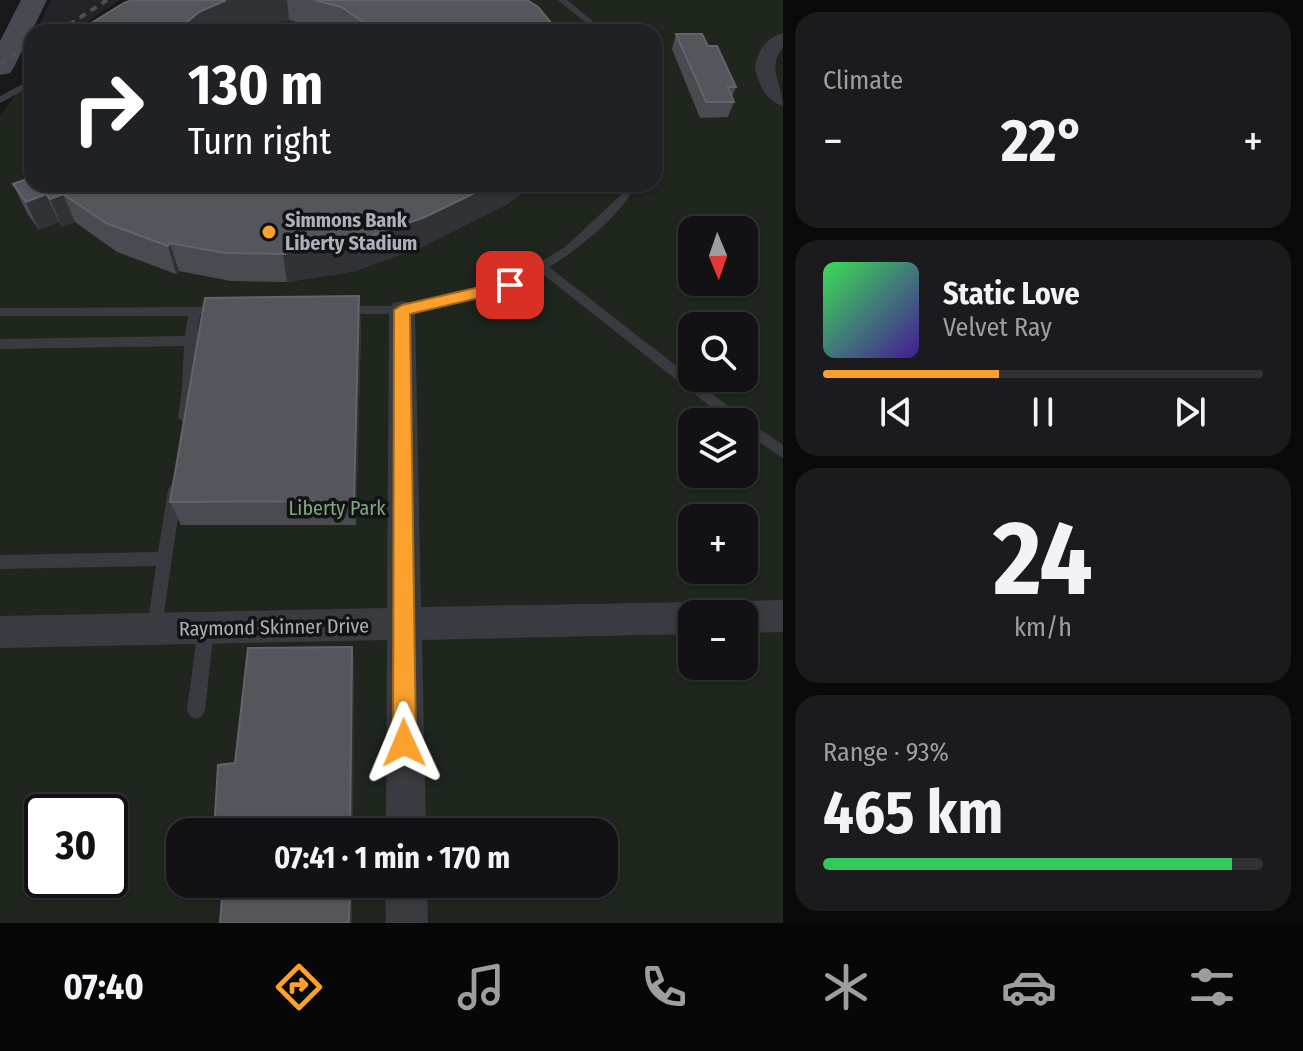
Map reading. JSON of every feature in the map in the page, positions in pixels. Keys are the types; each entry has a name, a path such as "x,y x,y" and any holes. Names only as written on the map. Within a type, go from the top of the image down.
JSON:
{"main road":[{"path":"0,67 6,42 34,0"}],"street":[{"path":"783,39 768,52 763,70 767,81 783,100"},
{"path":"402,310 406,818"},
{"path":"758,617 783,616"},
{"name":"Raymond Skinner Drive","path":"0,632 678,618"},
{"path":"406,898 407,923"}],"lane":[{"path":"562,0 592,24"},
{"path":"0,100 24,86"},
{"path":"322,310 402,310 510,285 569,250 627,192"},
{"path":"541,267 723,408"},
{"path":"183,428 195,311"},
{"path":"0,312 227,311"},
{"path":"0,344 190,341"},
{"path":"758,434 783,452"},
{"path":"155,629 177,470"},
{"path":"0,562 165,559"},
{"path":"196,710 206,628"}],"shaded area":[{"path":"51,0 120,0 84,24 40,24"}],"green space":[{"name":"Liberty Park","path":"137,0 783,0 783,923 0,923 0,116 24,82 24,192 662,192 662,24 102,24"}],"building":[{"path":"132,0 226,0 199,12 184,24 90,24"},
{"path":"315,0 527,0 538,7 552,24 366,24 341,7"},
{"path":"676,34 702,34 708,46 717,46 736,87 728,87 734,102 706,102"},
{"path":"24,180 24,192 477,192 425,217 354,242 283,254 225,253 170,243 168,246 106,223 63,194 50,199 46,194 26,202 13,184"},
{"path":"359,296 354,501 170,502 205,298"},
{"path":"352,647 350,818 215,818 218,765 235,763 248,648"},
{"path":"222,898 350,898 349,923 220,923"}],"railway":[{"path":"70,24 107,0"},
{"path":"0,64 24,48"}],"place":[{"name":"Simmons Bank Liberty Stadium","path":"269,232"}],"route":[{"path":"404,743 402,310 510,285"}]}
